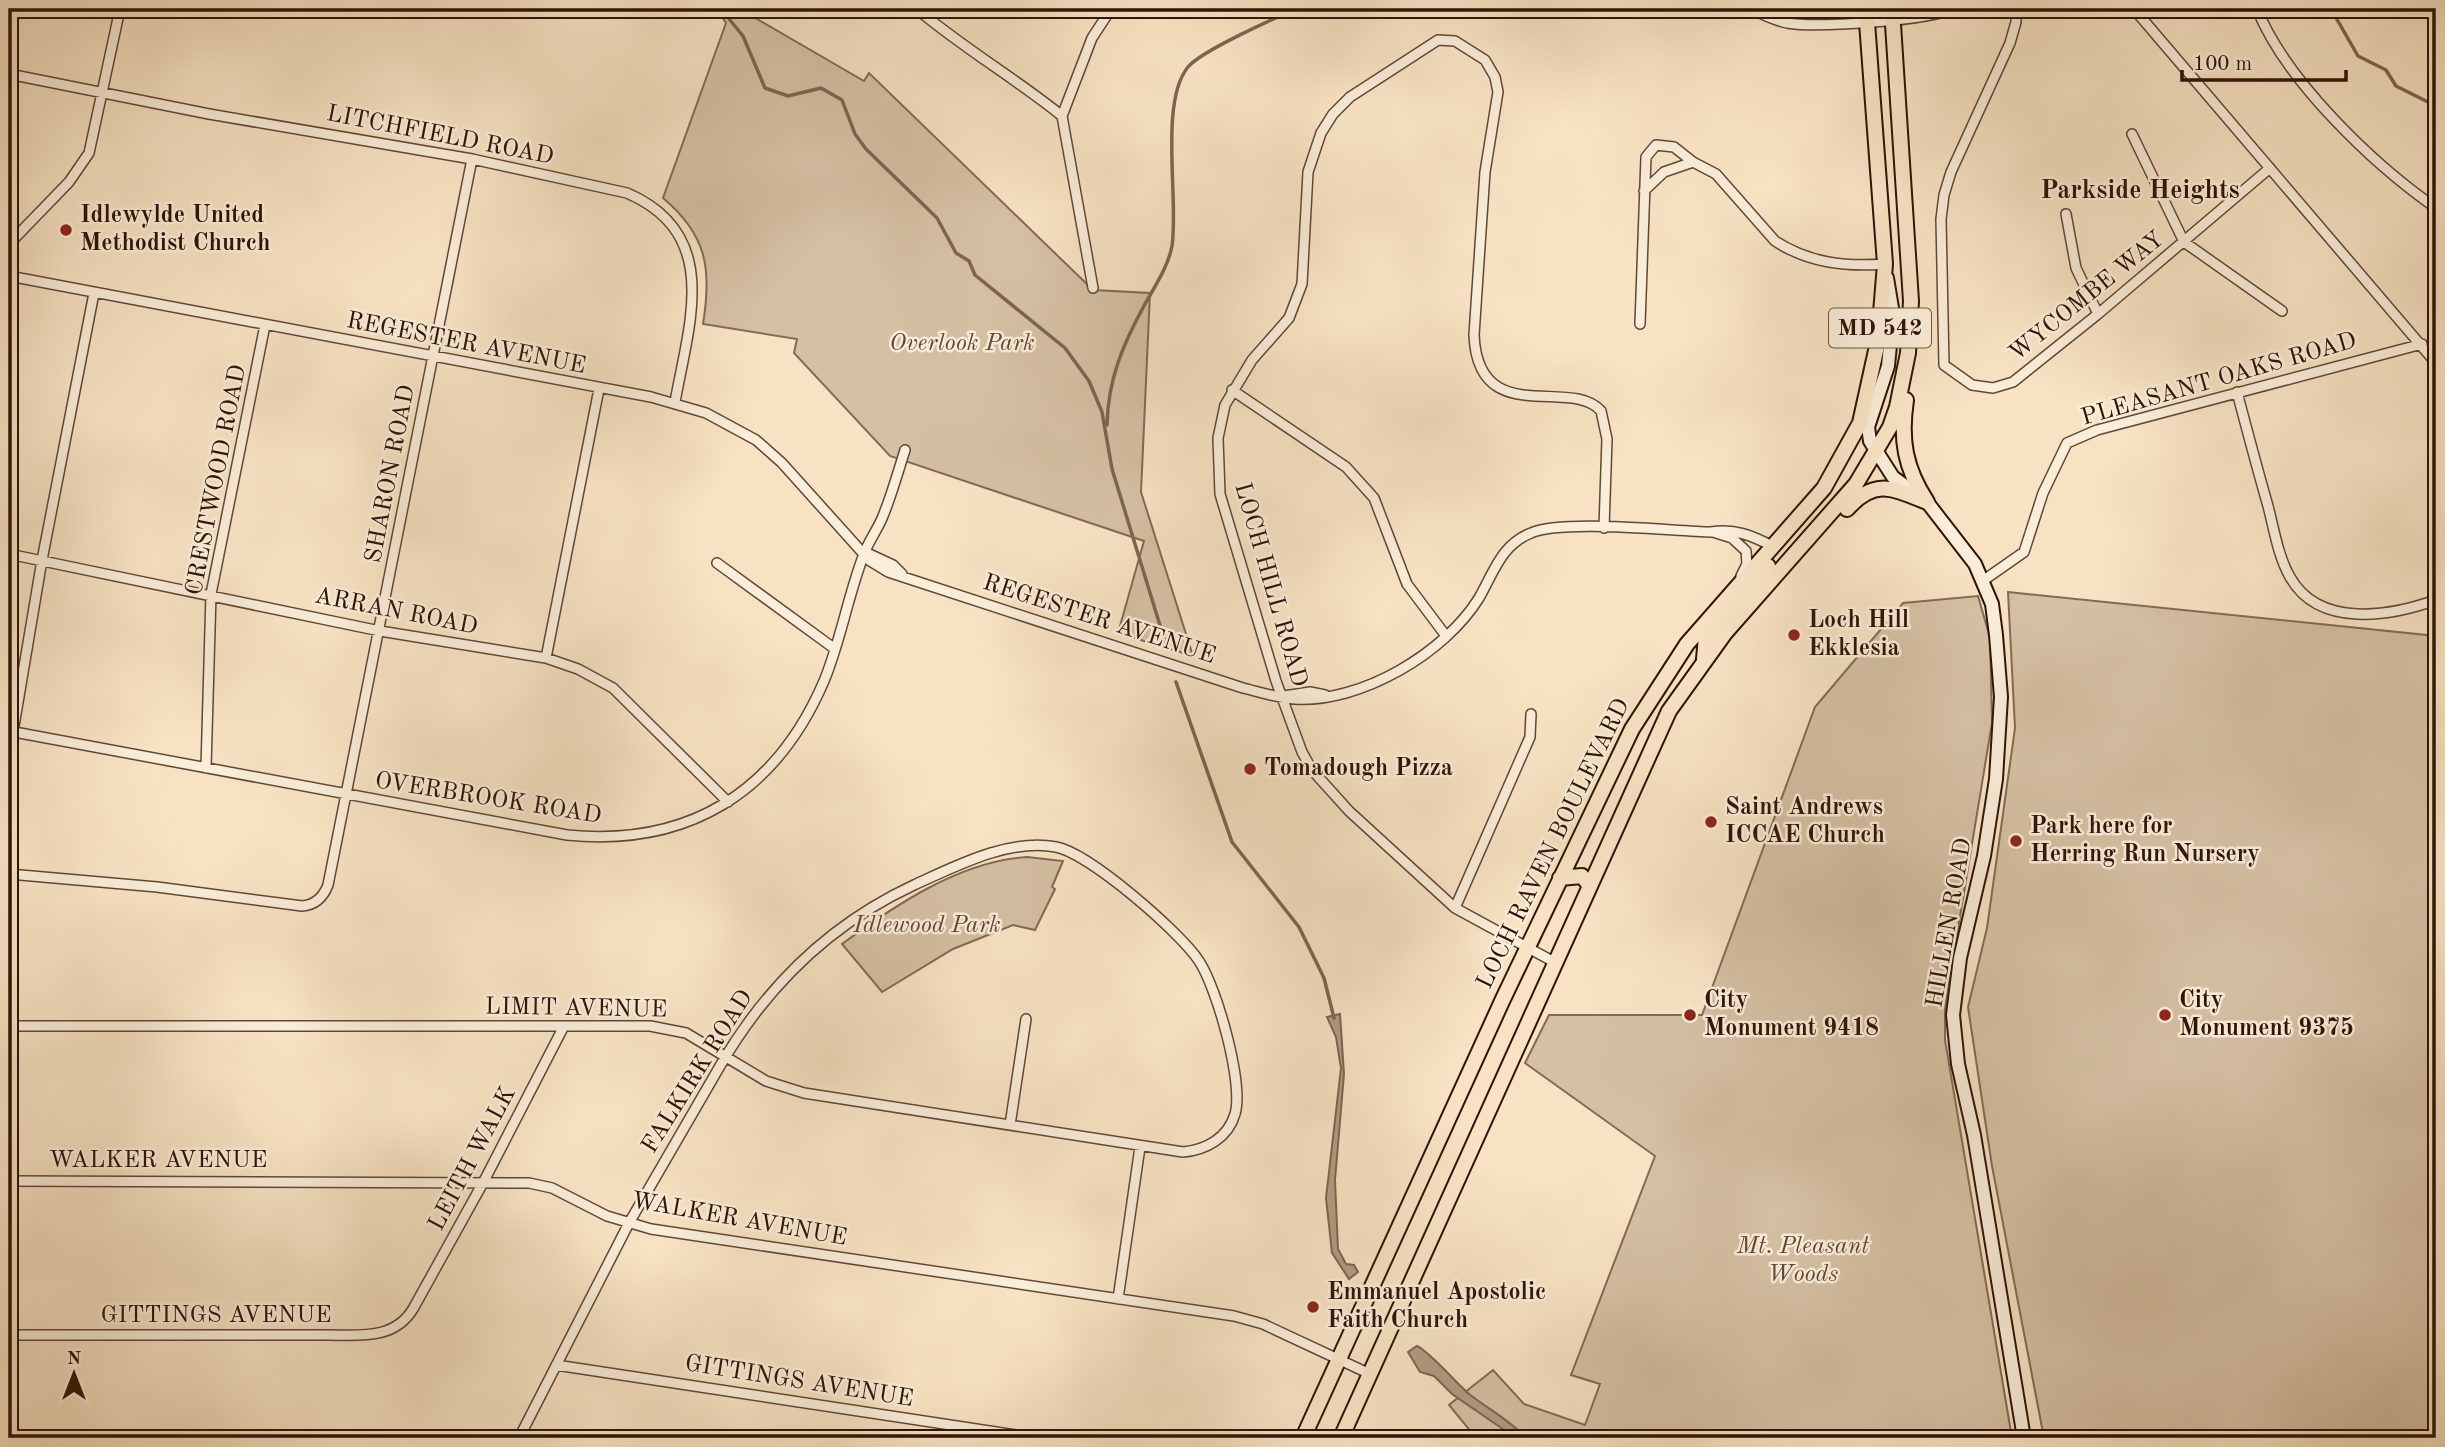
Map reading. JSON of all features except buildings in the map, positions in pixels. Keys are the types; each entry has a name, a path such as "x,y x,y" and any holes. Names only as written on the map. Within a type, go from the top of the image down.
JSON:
{"main road":[{"name":"LOCH RAVEN BOULEVARD","path":"1303,1438 1503,999 1632,729 1687,644 1824,488 1860,423 1880,337 1885,264 1867,15"},
{"name":"LOCH RAVEN BOULEVARD","path":"1341,1438 1670,711 1704,660 1847,495 1875,453 1897,407 1908,354 1910,271 1892,15"},
{"path":"1908,354 1904,452 1908,471 1927,502"},
{"path":"1792,556 1822,536 1858,497 1873,489 1895,489 1927,502"},
{"path":"1704,660 1706,636 1769,565 1774,547"},
{"path":"1560,878 1582,876 1590,886"}],"street":[{"path":"9,244 79,169 96,133 120,9"},
{"path":"917,9 1062,116"},
{"path":"1093,288 1062,116 1092,38 1111,9"},
{"path":"1752,9 1774,20 1795,24 1867,15 1927,17 1952,9"},
{"name":"WYCOMBE WAY","path":"2016,9 2016,22 2010,43 1944,195 1941,219 1944,365 1972,386 2001,386 2013,382 2098,314 2270,168"},
{"path":"2134,9 2436,363"},
{"path":"2256,9 2286,62 2317,99 2382,166 2436,208"},
{"name":"LOCH HILL ROAD","path":"1556,963 1455,908 1349,811 1306,761 1282,696 1220,494 1220,419 1232,390 1252,360 1289,318 1298,297 1304,272 1308,172 1326,125 1350,97 1418,50 1438,40 1455,41 1485,60 1495,77 1499,92 1485,172 1474,335 1477,354 1490,377 1506,390 1532,398 1587,401 1601,411 1607,439 1604,528"},
{"name":"LITCHFIELD ROAD","path":"9,74 103,94 472,159 628,193 651,203 670,221 682,238 693,272 691,311 675,402"},
{"path":"2132,134 2184,242 2281,311"},
{"path":"1640,324 1646,157 1656,145 1669,144 1693,162 1716,174 1775,240 1787,249 1828,263 1853,267 1885,264 1894,314 1888,366 1868,427 1875,453"},
{"name":"SHARON ROAD","path":"9,874 157,887 308,905 325,892 380,631 472,159"},
{"path":"1644,191 1664,172 1693,162"},
{"path":"2066,214 2076,268 2098,314"},
{"name":"REGESTER AVENUE","path":"9,276 675,402 706,412 756,440 782,463 879,566 1243,688 1292,699 1361,688 1388,677 1447,636 1464,618 1505,550 1517,540 1545,528 1711,532 1735,530 1774,547"},
{"path":"11,731 94,293"},
{"name":"CRESTWOOD ROAD","path":"206,768 211,594 265,325"},
{"name":"PLEASANT OAKS ROAD","path":"1984,580 2024,552 2043,493 2067,443 2097,430 2422,344"},
{"path":"546,658 599,388"},
{"path":"1232,390 1346,467 1365,488 1385,520 1407,584 1447,636"},
{"path":"2237,391 2279,548 2290,577 2299,590 2320,606 2351,613 2388,612 2436,600"},
{"name":"OVERBROOK ROAD","path":"11,731 536,831 600,839 637,835 689,823 728,802 765,770 798,730 812,705 835,649 864,552 883,518 905,450"},
{"name":"HILLEN ROAD","path":"1875,453 1893,477 1927,502 1975,564 1992,604 2000,665 1999,751 1984,856 1958,970 1953,1023 1962,1085 1975,1135 2024,1438"},
{"name":"REGESTER AVENUE","path":"1711,532 1732,538 1746,551 1747,564 1734,590"},
{"name":"ARRAN ROAD","path":"9,554 380,631 546,658 589,674 613,688 728,802"},
{"path":"717,563 835,649"},
{"path":"1455,908 1530,737 1531,714"},
{"name":"FALKIRK ROAD","path":"519,1438 629,1223 725,1057 761,1004 794,967 864,912 926,880 999,851 1034,846 1057,847 1085,858 1102,870 1186,946 1202,965 1221,1015 1229,1048 1237,1100 1234,1118"},
{"path":"1010,1125 1026,1019"},
{"name":"LIMIT AVENUE","path":"9,1026 650,1026 686,1033 766,1082 804,1093 1140,1147 1196,1151 1218,1139 1234,1118"},
{"name":"LEITH WALK","path":"413,1309 484,1181 564,1026"},
{"path":"1118,1299 1140,1147"},
{"name":"WALKER AVENUE","path":"9,1181 509,1181 552,1188 589,1208 629,1223 1247,1319 1370,1374"},
{"name":"GITTINGS AVENUE","path":"9,1335 359,1335 399,1327 413,1309"},
{"name":"GITTINGS AVENUE","path":"556,1365 1036,1438"}],"green space":[{"name":"Overlook Park","path":"717,9 749,9 757,19 864,81 869,73 1093,290 1150,293 1141,492 1193,656 1118,633 1144,541 890,456 794,353 797,339 703,324 707,286 703,254 689,226 663,198 726,23"},
{"path":"2008,592 2436,636 2436,1438 2044,1438 1992,1166 1968,1007 1987,928 2015,728"},
{"name":"Mt. Pleasant Woods","path":"1978,596 1990,638 1992,723 1945,1009 1945,1040 2012,1438 1476,1438 1449,1405 1493,1370 1524,1404 1585,1425 1600,1384 1571,1375 1655,1156 1525,1063 1549,1015 1702,1015 1815,707 1903,603"},
{"name":"Idlewood Park","path":"1027,857 1063,861 1052,887 1055,889 1035,930 1013,925 953,949 882,992 842,944 883,915 953,876 1002,860"}],"shaded area":[{"path":"1340,1014 1344,1074 1335,1180 1338,1249 1346,1264 1354,1265 1358,1272 1349,1279 1332,1253 1326,1198 1341,1068 1336,1037 1327,1017"},
{"path":"1417,1346 1429,1354 1469,1394 1526,1438 1516,1438 1452,1394 1434,1376 1420,1372 1408,1352"}],"waterway":[{"path":"721,9 743,36 765,88 788,96 821,88 842,100 855,134 866,149 937,218 956,253 969,261 975,275 1065,348 1089,381 1102,412 1112,469 1166,645"},
{"path":"1107,425 1110,392 1118,362 1164,269 1172,246 1172,127 1179,83 1188,67 1207,52 1296,9"},
{"path":"2331,9 2358,56 2386,70 2396,86 2436,106"},
{"path":"1176,682 1232,842 1299,927 1324,978 1334,1018"}],"place":[{"name":"Idlewylde United Methodist Church","path":"66,230"},
{"name":"Loch Hill Ekklesia","path":"1794,635"},
{"name":"Tomadough Pizza","path":"1250,769"},
{"name":"Saint Andrews ICCAE Church","path":"1711,822"},
{"name":"Park here for Herring Run Nursery","path":"2016,841"},
{"name":"City Monument 9418","path":"1690,1015"},
{"name":"City Monument 9375","path":"2165,1015"},
{"name":"Emmanuel Apostolic Faith Church","path":"1313,1307"}],"district":[{"name":"Parkside Heights","path":"2140,191"}]}
